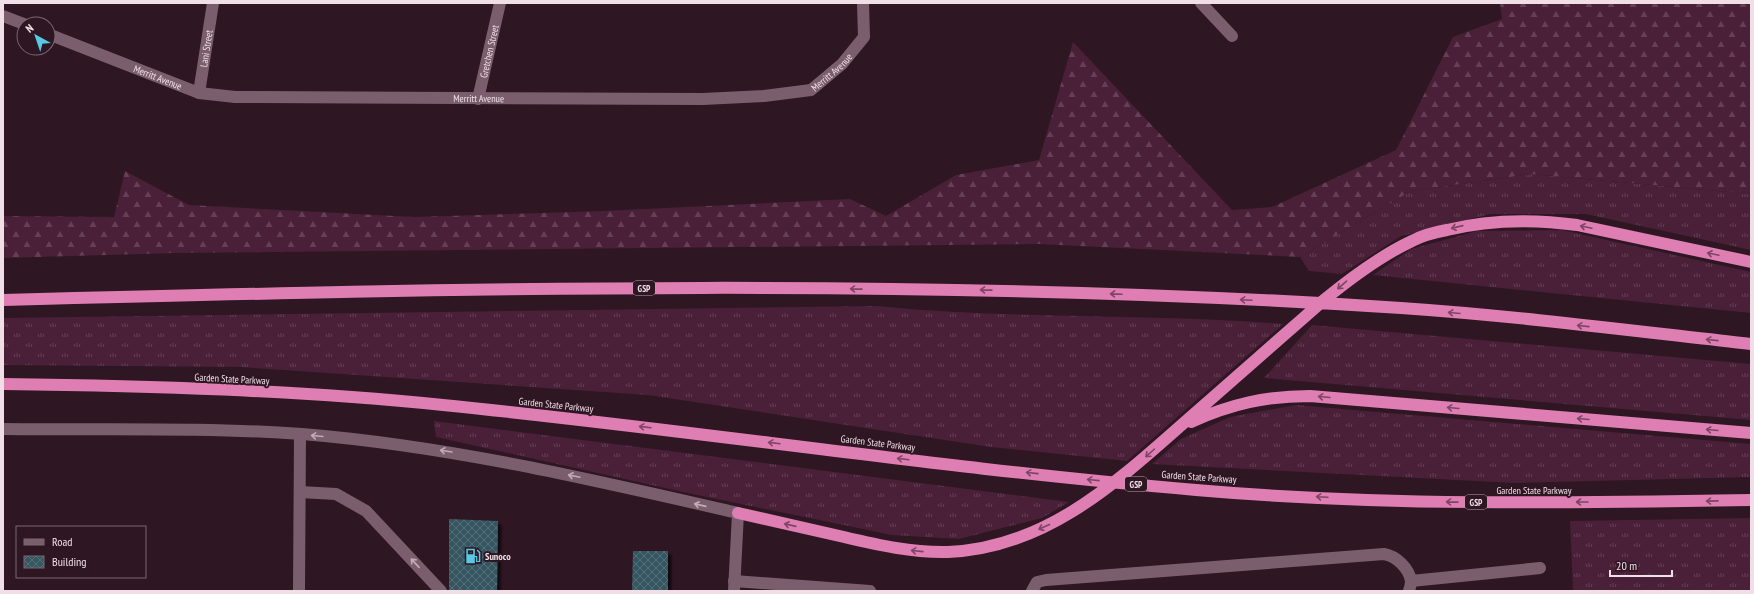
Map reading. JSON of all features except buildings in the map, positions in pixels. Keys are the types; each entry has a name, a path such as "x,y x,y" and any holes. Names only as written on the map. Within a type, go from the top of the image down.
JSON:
{"highway":[{"path":"738,513 884,546 929,552 949,552 970,549 1029,533 1064,517 1118,480 1347,280 1369,265 1414,240 1439,232 1481,222 1503,220 1554,222 1751,262"},
{"name":"GSP","path":"3,300 358,291 738,288 1042,292 1404,308 1751,344"},
{"name":"Garden State Parkway","path":"3,384 213,390 438,404 656,428 1071,478 1201,490 1383,500 1460,502 1751,500"},
{"path":"1179,427 1224,408 1246,402 1287,396 1310,396 1751,433"}],"street":[{"name":"Lani Street","path":"199,93 213,3"},
{"name":"Gretchen Street","path":"478,99 500,3"},
{"name":"Merritt Avenue","path":"56,37 199,93 235,97 703,99 764,96 811,90 842,64 864,37 862,3"},
{"path":"1201,3 1232,36"},
{"path":"3,16 16,21"},
{"path":"3,429 233,431 300,434 472,455 571,475 738,513 734,586 870,591"},
{"path":"299,591 300,434"},
{"path":"300,492 336,494 366,511 441,591"},
{"path":"1032,591 1037,582 1046,580 1384,554 1393,556 1405,568 1410,586 1540,568"}],"green space":[{"path":"1500,3 1751,3 1751,194 1531,174 1411,191 1300,257 1039,244 175,253 3,258 3,216 114,217 125,171 189,205 414,217 603,211 850,199 886,216 956,175 1039,160 1073,42 1232,210 1272,207 1396,150 1453,37 1502,19"},
{"path":"1531,174 1751,194 1751,250 1586,214 1491,214 1401,236 1342,274 1309,271 1300,257 1411,191"},
{"path":"1562,230 1751,272 1751,313 1373,275 1411,249 1477,231"},
{"path":"877,306 978,313 1182,319 1283,324 1127,461 991,447 648,395 240,367 3,365 3,318"},
{"path":"1312,325 1751,364 1751,420 1264,378"},
{"path":"1296,405 1751,444 1751,477 1514,483 1152,464 1181,439 1230,417"},
{"path":"434,421 1069,502 1042,518 959,539 892,535 683,492 436,437"},
{"path":"1751,518 1751,591 1573,591 1570,521"}],"place":[{"name":"Sunoco","path":"473,556"}]}
